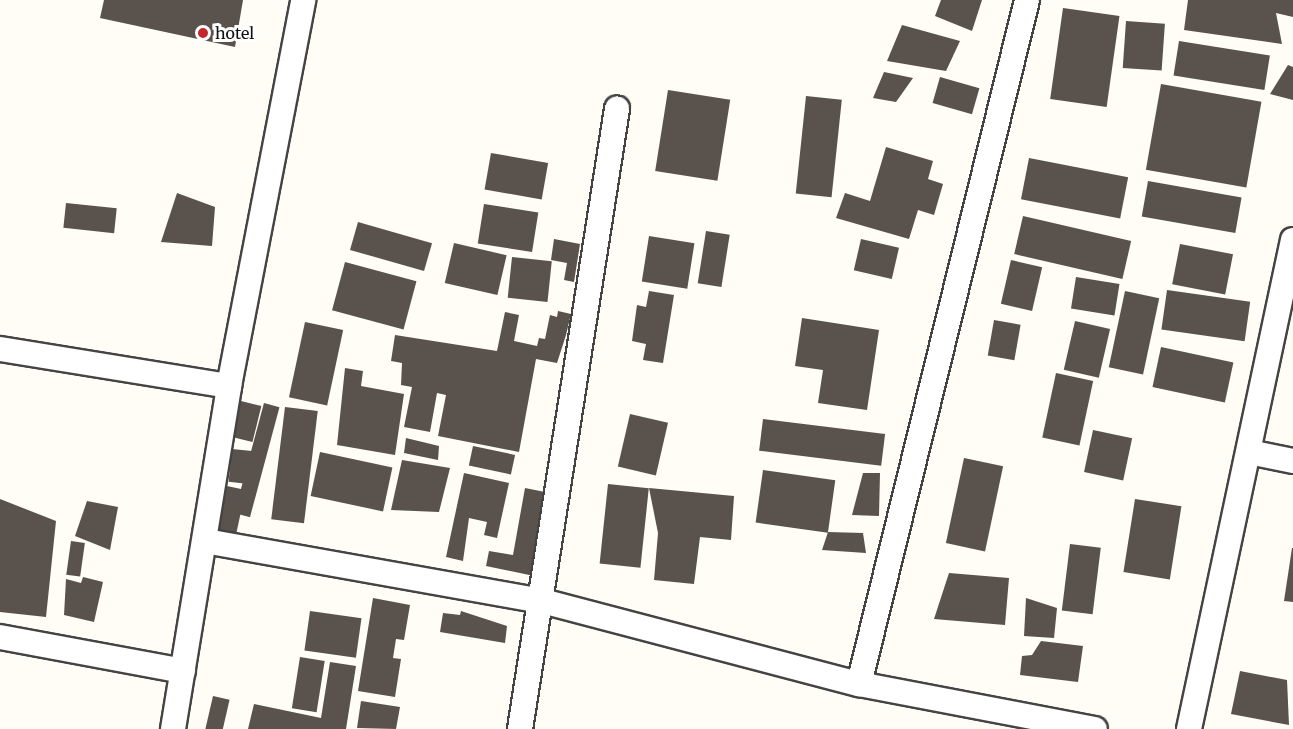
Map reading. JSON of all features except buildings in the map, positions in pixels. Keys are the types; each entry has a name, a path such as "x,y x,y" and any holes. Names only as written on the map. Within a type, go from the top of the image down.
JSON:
{"street":[{"path":"173,729 229,386 303,0"},
{"path":"859,684 1027,0"},
{"path":"520,729 542,601 617,109"},
{"path":"1189,729 1293,240"},
{"path":"0,349 229,386"},
{"path":"1249,452 1293,461"},
{"path":"205,541 542,601 859,684 1095,729"},
{"path":"0,637 183,671"}],"place":[{"name":"hotel","path":"203,33"}]}
